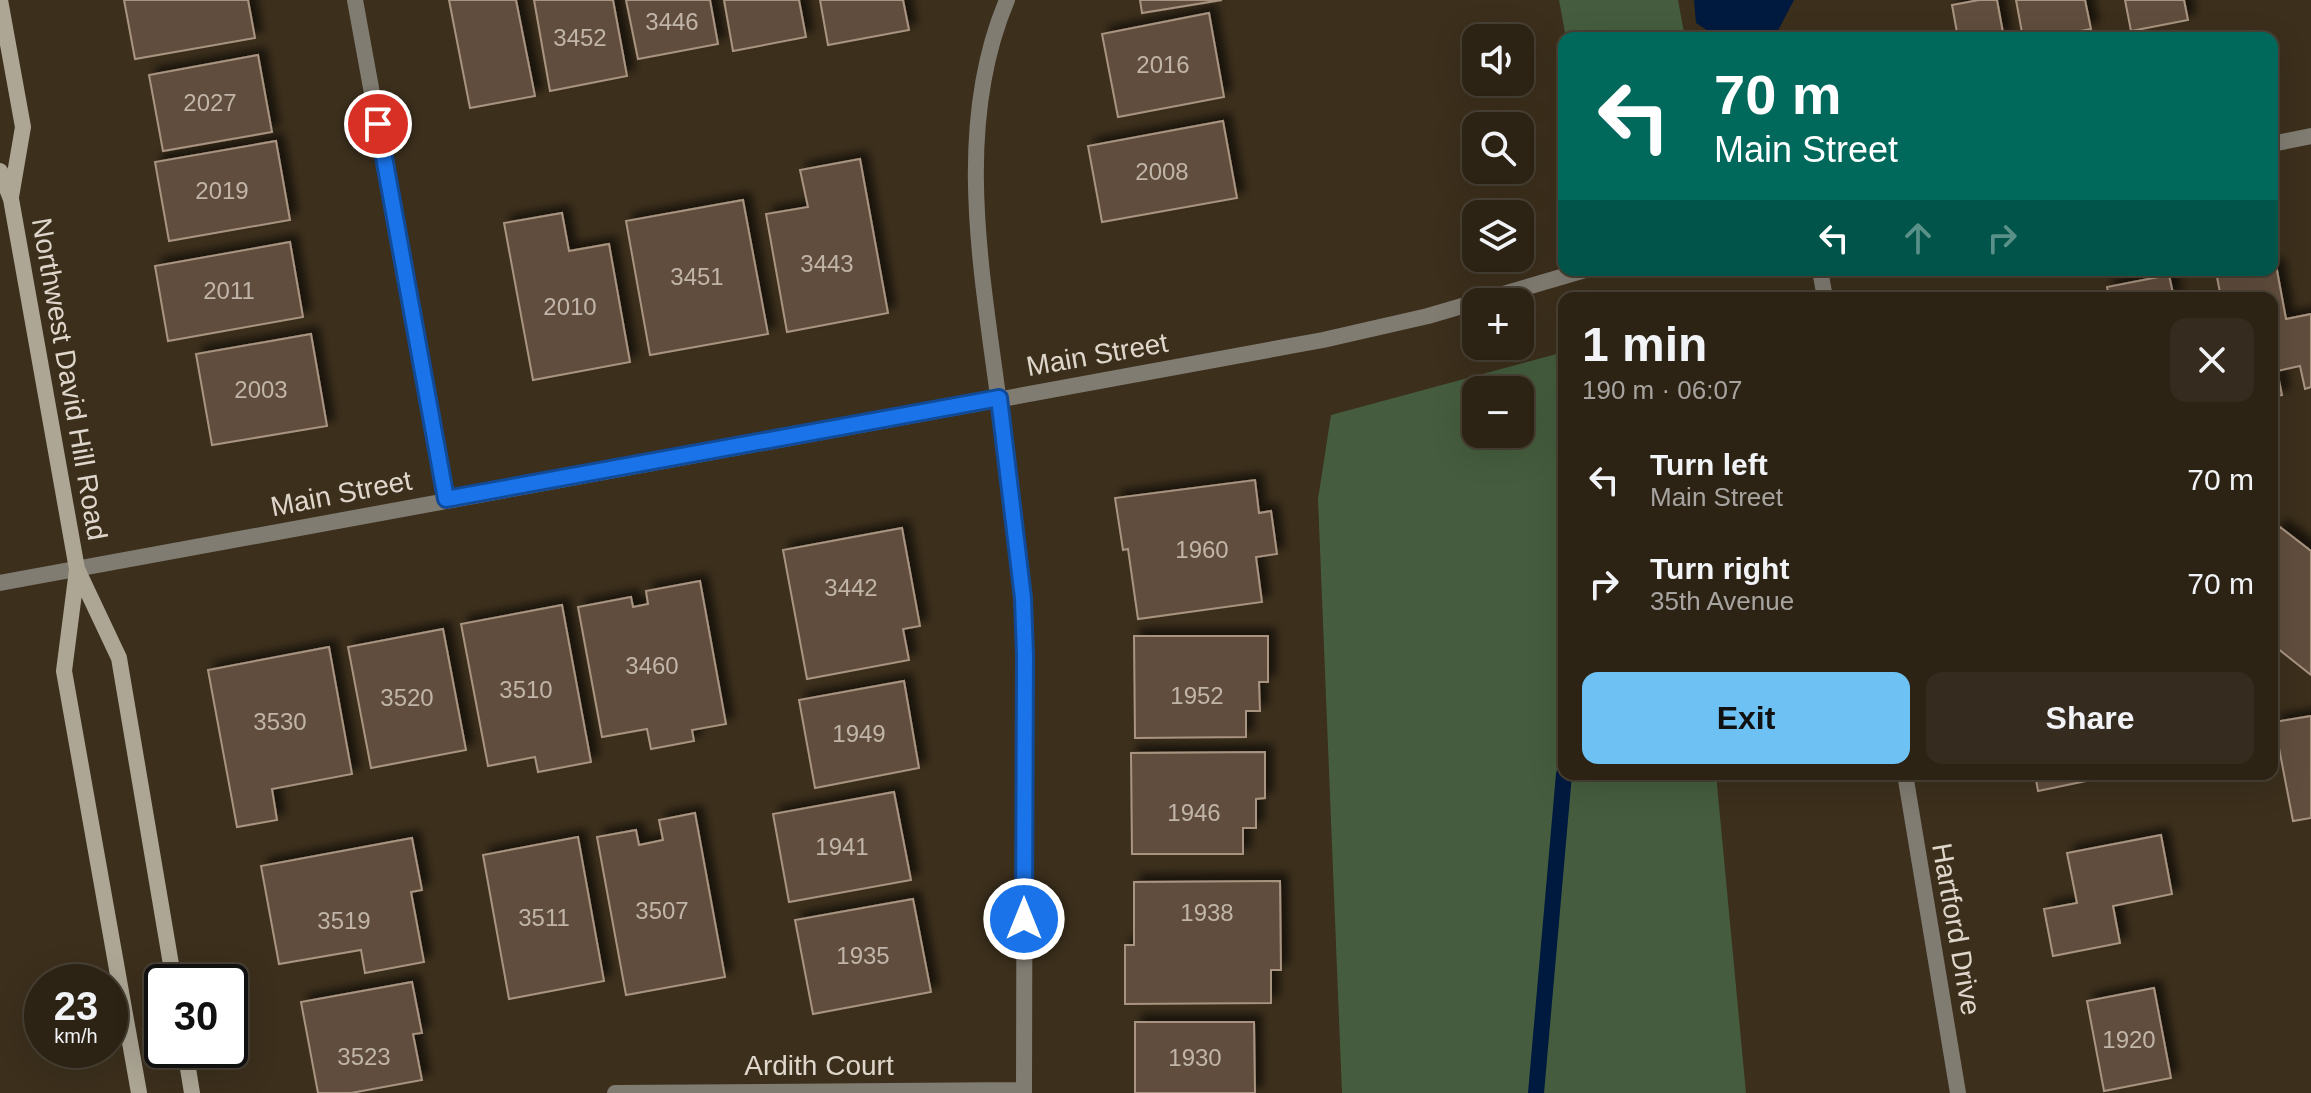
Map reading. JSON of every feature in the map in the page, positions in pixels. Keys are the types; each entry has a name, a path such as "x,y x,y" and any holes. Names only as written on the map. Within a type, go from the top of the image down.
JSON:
{"street":[{"name":"Northwest David Hill Road","path":"0,0 23,127 11,199"},
{"path":"355,0 446,499"},
{"path":"1007,0 984,76 975,174 982,282 1023,598 1024,1092"},
{"path":"2278,143 2311,136"},
{"name":"Northwest David Hill Road","path":"0,171 11,199 77,569 119,658 171,964"},
{"name":"Main Street","path":"0,583 1323,340 1428,316 1565,276"},
{"name":"Northwest David Hill Road","path":"77,569 64,671 139,1093"},
{"name":"Hartford Drive","path":"1906,780 1958,1093"},
{"path":"188,1068 192,1093"},
{"name":"Ardith Court","path":"615,1093 1024,1092"}],"green space":[{"path":"1559,0 1678,0 1684,32 1565,32"},
{"path":"1558,354 1558,780 1717,780 1746,1093 1342,1093 1318,499 1331,415 1462,380 1462,448 1534,448 1534,376 1475,376"}],"water":[{"path":"1694,0 1794,0 1777,32 1710,32 1696,23"}],"building":[{"path":"124,0 248,0 255,38 135,59"},
{"path":"449,0 516,0 535,96 470,108"},
{"path":"534,0 613,0 627,76 550,91"},
{"path":"626,0 710,0 718,44 638,59"},
{"path":"724,0 799,0 806,37 733,51"},
{"path":"820,0 903,0 909,30 828,45"},
{"path":"1140,0 1222,0 1142,13"},
{"path":"1997,0 2003,32 1957,32 1952,5"},
{"path":"2016,0 2085,0 2091,29 2022,32"},
{"path":"2125,0 2184,0 2188,20 2131,31"},
{"path":"1209,13 1224,97 1118,117 1102,34"},
{"path":"258,55 272,132 163,151 149,75"},
{"path":"1223,121 1237,198 1102,222 1088,146"},
{"path":"276,141 290,220 169,241 155,162"},
{"path":"860,159 888,313 787,332 766,214 808,207 800,170"},
{"path":"743,200 768,334 650,355 626,221"},
{"path":"562,213 569,251 609,244 630,362 533,380 504,223"},
{"path":"290,242 303,317 168,341 155,266"},
{"path":"2169,276 2173,292 2108,292 2107,287"},
{"path":"2278,276 2286,319 2311,314 2311,387 2305,389 2300,366 2278,371 2278,292 2220,292 2217,277"},
{"path":"311,334 327,426 212,445 196,354"},
{"path":"1255,480 1259,513 1271,511 1277,554 1256,557 1262,602 1138,619 1128,549 1123,550 1115,498"},
{"path":"2280,527 2311,551 2311,675 2278,649"},
{"path":"902,528 920,626 903,629 909,660 807,679 783,550"},
{"path":"700,581 726,724 692,730 694,741 651,749 647,729 602,737 578,607 631,597 633,607 648,604 646,591"},
{"path":"562,605 591,762 538,772 535,757 488,766 461,624"},
{"path":"443,629 466,750 371,768 348,647"},
{"path":"1134,636 1268,636 1268,682 1259,682 1260,711 1246,711 1246,737 1135,738"},
{"path":"329,647 352,774 272,789 277,820 237,827 208,670"},
{"path":"904,681 919,768 815,788 799,700"},
{"path":"2311,716 2311,818 2293,821 2278,743 2278,721"},
{"path":"1265,752 1265,798 1256,799 1256,828 1243,828 1243,854 1132,854 1131,753"},
{"path":"2036,780 2091,780 2038,791"},
{"path":"894,792 911,880 789,902 773,814"},
{"path":"695,813 725,977 626,995 597,837 636,830 639,845 663,840 659,820"},
{"path":"2161,835 2172,894 2113,906 2120,943 2053,956 2044,909 2077,903 2067,853"},
{"path":"578,837 604,981 509,999 483,855"},
{"path":"412,838 422,890 411,892 424,962 365,973 361,950 279,964 261,866"},
{"path":"1280,881 1281,970 1271,970 1271,1003 1125,1004 1125,945 1134,945 1134,882"},
{"path":"913,899 931,992 813,1014 795,920"},
{"path":"412,982 422,1033 413,1034 422,1080 351,1093 318,1093 301,1002"},
{"path":"2154,988 2171,1078 2104,1091 2087,1001"},
{"path":"1135,1022 1254,1022 1255,1093 1135,1093"}],"waterway":[{"path":"1536,1093 1563,780"}],"route":[{"path":"378,124 446,499 999,398 1023,598 1024,919"}]}
